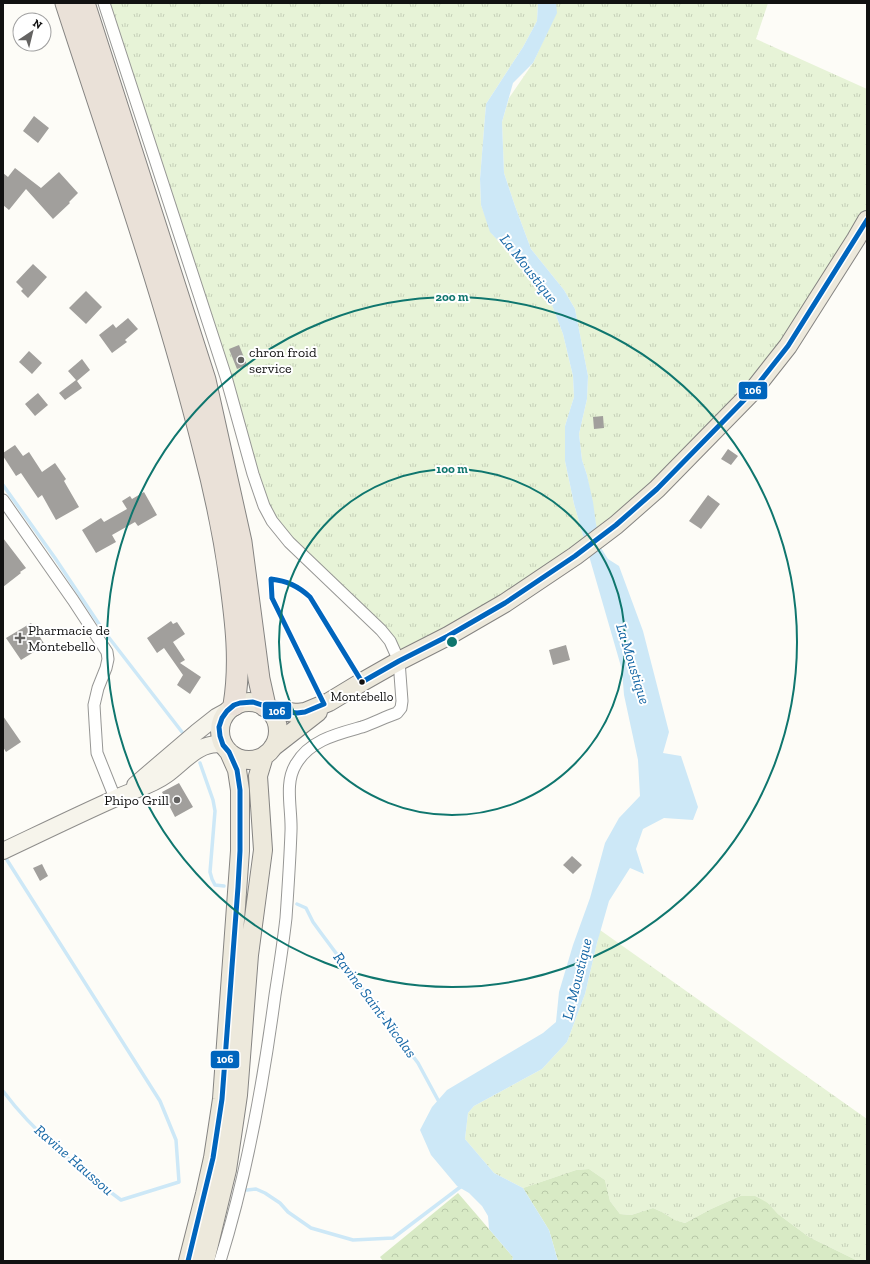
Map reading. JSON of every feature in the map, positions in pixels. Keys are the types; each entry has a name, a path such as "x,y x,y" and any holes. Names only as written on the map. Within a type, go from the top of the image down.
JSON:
{"highway":[{"path":"66,3 168,316 189,390 215,493 228,562 238,646 237,675 230,708"},
{"path":"84,3 205,380 241,542 258,679 267,708"}],"main road":[{"path":"121,795 197,732 230,708 240,703 253,702 267,708 297,714 329,702 399,661 448,636 505,603 575,556 616,525 657,489 751,393 788,346 866,225"},
{"path":"3,851 121,795 161,778 198,750 206,746 215,743 226,748 235,757 250,760 257,759 269,752 318,713 329,702"},
{"path":"188,1261 213,1158 222,1099 240,851 240,790 237,770 220,736 222,718 230,708"},
{"path":"205,1261 226,1170 238,1095 249,955 263,850 258,776 276,741 278,728 276,720 267,708"}],"street":[{"path":"104,3 226,377 253,474 264,506 272,521 289,542 381,630 390,641 399,661 402,701 401,708 397,713 363,726 341,732 320,741 307,749 296,763 291,774 289,787 291,831 286,918 268,1052 250,1145 231,1225 220,1261"},
{"path":"3,500 73,600 107,652 108,660 106,668 95,699 97,753 121,795"}],"green space":[{"path":"104,3 538,3 537,21 523,47 486,104 480,179 481,205 492,234 518,262 552,305 563,334 573,376 574,397 565,426 565,461 574,504 585,542 399,661 390,641 272,521"},
{"path":"556,3 768,3 756,39 867,89 867,219 751,393 597,531 587,475 582,460 579,434 587,399 588,376 575,309 564,290 531,249 504,173 502,122 509,98 533,63 556,13"},
{"path":"600,930 867,1119 867,1261 858,1261 809,1237 778,1214 768,1203 740,1196 685,1223 675,1220 653,1208 631,1215 620,1214 610,1201 605,1180 589,1169 576,1170 523,1188 494,1173 465,1139 468,1113 474,1106 542,1069 567,1042 585,994"},
{"path":"589,1169 605,1180 610,1201 620,1214 631,1215 653,1208 675,1220 685,1223 740,1196 755,1196 768,1203 778,1214 809,1237 858,1261 558,1261 549,1230 523,1188 576,1170"},
{"path":"458,1193 513,1257 512,1261 383,1261 380,1257"}],"water":[{"name":"La Moustique","path":"538,3 556,3 557,13 533,63 513,83 502,122 504,173 531,249 564,290 575,309 588,376 587,399 579,434 582,460 593,502 601,548 608,559 619,566 643,631 669,732 663,753 681,756 698,807 693,820 664,818 643,829 636,849 644,874 630,868 609,901 585,994 567,1042 542,1069 474,1106 468,1113 465,1139 494,1173 523,1188 549,1230 558,1261 512,1261 513,1257 489,1229 488,1216 482,1206 469,1193 457,1186 431,1155 420,1130 432,1107 447,1090 543,1033 556,1022 559,992 573,945 590,898 605,843 619,818 640,796 638,760 624,695 622,670 574,504 565,461 565,426 574,397 573,376 563,334 552,305 518,262 490,232 481,205 480,179 486,104 523,47 537,21"}],"building":[{"path":"34,116 49,128 38,143 23,131"},
{"path":"15,168 41,188 59,172 78,193 53,219 26,189 9,210 3,205 3,173 8,177"},
{"path":"33,264 47,277 28,298 21,291 23,289 16,282"},
{"path":"86,291 102,307 86,324 69,308"},
{"path":"128,318 138,329 125,340 127,342 112,353 99,335 113,324 116,328"},
{"path":"239,345 247,365 237,369 229,349"},
{"path":"29,351 42,363 32,374 19,362"},
{"path":"82,359 90,370 77,381 82,388 65,400 59,393 76,380 68,371"},
{"path":"38,393 48,405 35,416 25,404"},
{"path":"603,416 604,428 594,429 593,417"},
{"path":"15,445 23,456 29,452 42,472 55,463 66,479 64,481 79,507 56,520 42,495 38,498 21,473 16,476 3,456 3,453"},
{"path":"728,449 738,456 731,465 721,459"},
{"path":"144,492 157,515 138,526 135,522 112,535 116,542 96,553 82,530 101,518 104,522 127,509 122,501 130,496 132,499"},
{"path":"708,495 720,504 701,529 689,521"},
{"path":"3,538 26,568 3,587"},
{"path":"171,621 173,624 177,622 185,634 173,642 185,660 180,663 201,677 190,694 177,685 183,675 164,648 157,653 147,638"},
{"name":"Pharmacie de Montebello","path":"31,623 45,645 21,660 6,638"},
{"path":"566,645 570,660 553,665 549,650"},
{"path":"3,716 21,742 6,752 3,747"},
{"name":"Phipo Grill","path":"179,783 193,807 175,817 162,792"},
{"path":"572,856 582,865 573,874 563,865"},
{"path":"42,864 48,876 40,881 33,868"}],"waterway":[{"name":"Ravine Saint-Nicolas","path":"3,485 55,558 103,630 182,732"},
{"name":"Ravine Saint-Nicolas","path":"200,763 213,800 215,811 210,872 215,885 224,886"},
{"path":"3,1091 15,1107 58,1150 121,1200 179,1182 176,1140 160,1101 7,860"},
{"name":"Ravine Saint-Nicolas","path":"297,904 306,908 313,922 418,1063 441,1103"},
{"name":"Ravine Haussou","path":"247,1190 256,1189 265,1193 311,1228 353,1240 393,1238 463,1185"}],"transit line":[{"name":"106","path":"188,1261 213,1158 222,1099 238,887 240,851 240,790 237,770 229,752 223,745 219,727 222,718 227,711 234,705 240,703 253,702 265,706 270,710 297,713 305,712 324,704 272,598 271,579 292,585 310,597 362,682 448,636 505,603 575,556 616,525 657,489 751,393 788,346 867,220"}],"place":[{"name":"chron froid service","path":"241,360"},
{"name":"Pharmacie de Montebello","path":"20,638"},
{"name":"Montebello","path":"362,682"},
{"name":"Phipo Grill","path":"177,800"}]}
